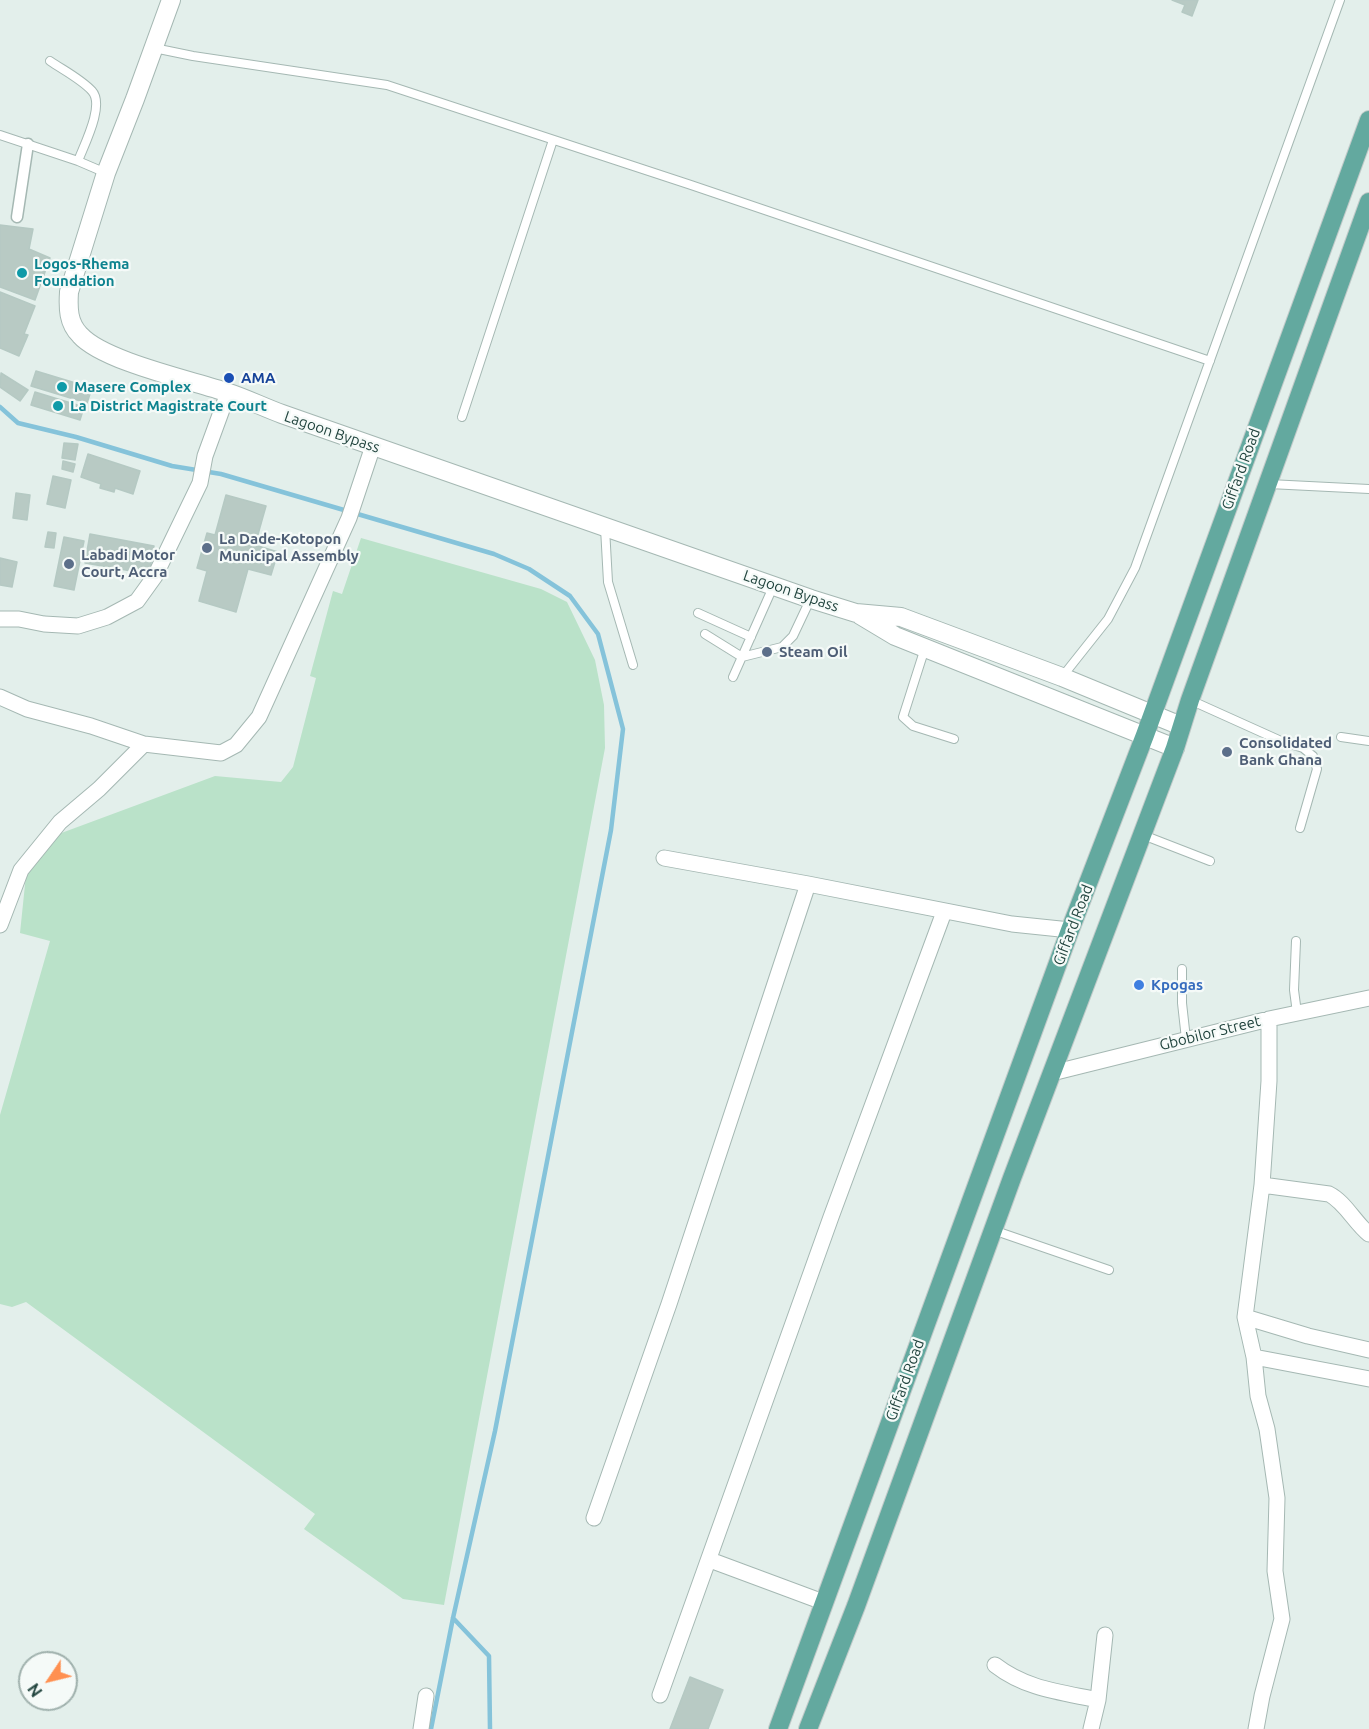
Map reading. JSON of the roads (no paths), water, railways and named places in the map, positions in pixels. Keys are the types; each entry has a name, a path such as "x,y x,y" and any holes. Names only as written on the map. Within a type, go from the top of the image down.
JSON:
{"main road":[{"name":"Giffard Road","path":"778,1729 1369,120"},
{"name":"Giffard Road","path":"808,1729 856,1606 993,1230 1175,748 1190,700 1369,202"}],"street":[{"name":"Lagoon Bypass","path":"171,0 106,173 69,292 68,307 71,323 81,336 102,350 124,360 228,393 604,527 856,613 895,636 1175,748"},
{"path":"17,217 28,144"},
{"path":"0,619 78,626 106,617 137,600 155,576 200,483 205,456 228,393"},
{"path":"0,698 27,709 91,726 144,744 221,753 236,745 259,717 352,511 373,446"},
{"name":"Lagoon Bypass","path":"856,613 901,617 1062,677 1181,726"},
{"path":"0,925 21,870 60,822 99,789 144,744"},
{"path":"664,858 944,912 1012,924 1070,930"},
{"path":"594,1518 669,1304 808,884"},
{"path":"660,1695 831,1217 944,912"},
{"name":"Gbobilor Street","path":"1052,1072 1269,1019 1369,998"},
{"path":"1256,1729 1282,1619 1275,1571 1277,1498 1268,1429 1258,1396 1254,1357 1245,1317 1262,1185 1269,1081 1269,1019"},
{"path":"1262,1185 1329,1194 1337,1198 1344,1209 1369,1234"},
{"path":"1245,1317 1308,1336 1369,1350"},
{"path":"1254,1357 1369,1379"},
{"path":"710,1560 823,1602"},
{"path":"1091,1729 1098,1700 1105,1635"},
{"path":"995,1665 1008,1675 1029,1685 1098,1700"},
{"path":"421,1729 426,1696"}],"lane":[{"path":"1062,677 1108,619 1136,568 1340,0"},
{"path":"154,48 387,85 691,184 1210,361"},
{"path":"50,62 91,90 97,101 97,111 78,161"},
{"path":"0,135 78,161 106,173"},
{"path":"462,417 553,140"},
{"path":"1267,484 1369,489"},
{"path":"604,527 608,582 633,665"},
{"path":"733,677 773,585"},
{"path":"705,634 742,657 782,647 793,636 811,598"},
{"path":"698,613 751,637"},
{"path":"925,648 903,717 913,726 954,739"},
{"path":"1190,700 1303,748 1313,756 1317,768 1300,828"},
{"path":"1341,736 1369,741"},
{"path":"1141,835 1210,861"},
{"path":"1296,941 1294,990 1297,1013"},
{"path":"1182,969 1182,1002 1186,1039"},
{"path":"993,1230 1109,1270"}],"waterway":[{"path":"0,407 18,423 76,437 172,466 221,474 494,554 529,569 570,596 598,634 623,729 611,830 495,1431 431,1729"},
{"path":"453,1618 489,1656 490,1729"}],"place":[{"name":"Logos-Rhema Foundation","path":"22,273"},
{"name":"AMA","path":"229,378"},
{"name":"Masere Complex","path":"62,387"},
{"name":"La District Magistrate Court","path":"58,406"},
{"name":"La Dade-Kotopon Municipal Assembly","path":"207,548"},
{"name":"Labadi Motor Court, Accra","path":"69,564"},
{"name":"Steam Oil","path":"767,652"},
{"name":"Consolidated Bank Ghana","path":"1227,752"},
{"name":"Kpogas","path":"1139,985"}]}
